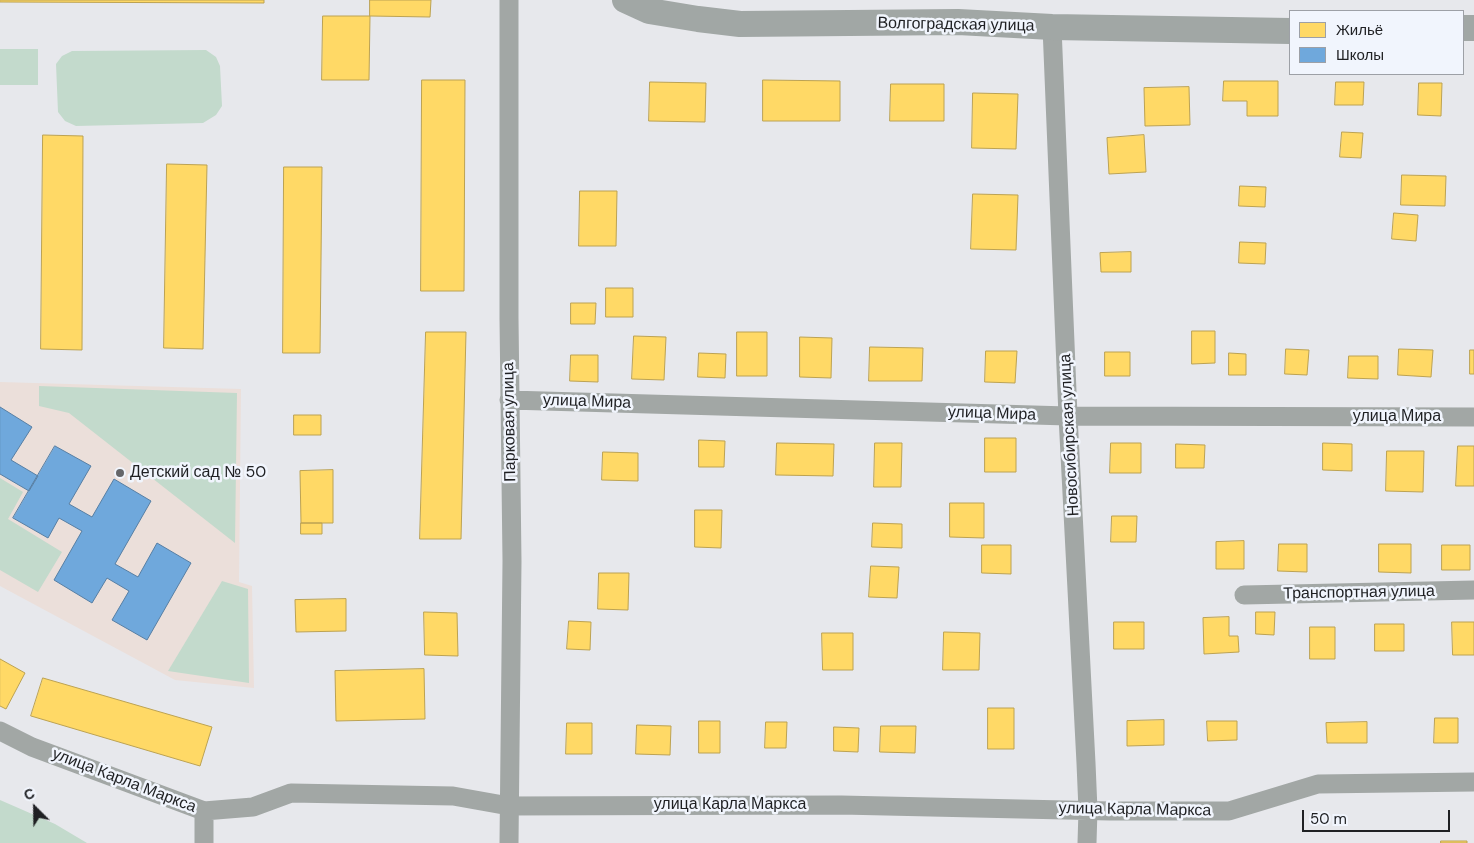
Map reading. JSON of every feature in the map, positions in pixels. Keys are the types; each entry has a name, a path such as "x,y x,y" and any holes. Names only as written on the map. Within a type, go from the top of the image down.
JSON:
{"street":[{"name":"Парковая улица","path":"509,0 509,400 512,561 509,843"},
{"name":"Волгоградская улица","path":"624,0 649,10 740,24 958,22 1052,27 1289,31"},
{"name":"Новосибирская улица","path":"1052,27 1068,416 1088,810 1087,843"},
{"name":"улица Мира","path":"509,400 1068,416 1474,417"},
{"name":"Транспортная улица","path":"1244,595 1474,590"},
{"name":"улица Карла Маркса","path":"0,731 32,747 204,811 252,807 291,794 452,796 508,806 841,805 1110,811 1229,811 1318,784 1474,782"},
{"path":"204,811 204,843"}],"shaded area":[{"name":"Детский сад № 50","path":"0,382 241,389 239,582 252,586 254,688 175,680 0,586"}],"green space":[{"path":"0,49 38,49 38,85 0,85"},
{"path":"206,50 216,57 220,66 222,106 216,115 203,123 76,126 65,121 58,112 56,64 62,56 72,51"},
{"path":"39,386 237,393 235,543 69,413 39,406"},
{"path":"0,478 23,492 8,519 62,552 38,592 0,570"},
{"path":"222,581 248,589 249,683 168,671"},
{"path":"0,800 55,824 87,843 0,843"}],"building: Жильё":[{"path":"0,0 264,0 264,3 0,2"},
{"path":"370,0 431,0 430,17 370,16"},
{"path":"323,16 370,16 369,80 322,80"},
{"path":"422,80 465,80 464,291 421,291"},
{"path":"763,80 840,81 840,121 763,121"},
{"path":"1224,81 1278,81 1278,116 1247,116 1247,101 1223,101"},
{"path":"650,82 706,83 705,122 649,121"},
{"path":"1336,82 1364,82 1363,105 1335,105"},
{"path":"1419,83 1442,83 1441,116 1418,115"},
{"path":"891,84 944,84 944,121 890,121"},
{"path":"1189,87 1190,125 1145,126 1144,88"},
{"path":"973,93 1018,94 1016,149 972,148"},
{"path":"1342,132 1363,133 1361,158 1340,157"},
{"path":"43,135 83,136 82,350 41,349"},
{"path":"1144,135 1146,172 1109,174 1107,138"},
{"path":"167,164 207,165 203,349 164,348"},
{"path":"284,167 322,167 320,353 283,353"},
{"path":"1402,175 1446,176 1445,206 1401,205"},
{"path":"1240,186 1266,187 1265,207 1239,206"},
{"path":"580,191 617,191 616,246 579,246"},
{"path":"973,194 1018,195 1016,250 971,249"},
{"path":"1394,213 1418,215 1416,241 1392,239"},
{"path":"1240,242 1266,243 1265,264 1239,263"},
{"path":"1131,252 1131,272 1101,272 1100,253"},
{"path":"606,288 633,288 633,317 606,317"},
{"path":"571,303 596,303 595,324 571,324"},
{"path":"1192,331 1215,331 1215,363 1192,364"},
{"path":"426,332 466,332 461,539 420,539"},
{"path":"737,332 767,332 767,376 737,376"},
{"path":"634,336 666,337 664,380 632,379"},
{"path":"800,337 832,338 831,378 800,377"},
{"path":"870,347 923,348 922,381 869,381"},
{"path":"1286,349 1309,350 1307,375 1285,374"},
{"path":"1399,349 1433,350 1431,377 1398,375"},
{"path":"1470,350 1474,350 1474,374 1470,374"},
{"path":"986,351 1017,351 1015,383 985,382"},
{"path":"1105,352 1130,352 1130,376 1105,376"},
{"path":"699,353 726,354 725,378 698,377"},
{"path":"1229,353 1246,354 1246,375 1229,375"},
{"path":"571,355 598,355 598,382 570,381"},
{"path":"1349,356 1378,356 1378,379 1348,378"},
{"path":"294,415 321,415 321,435 294,435"},
{"path":"985,438 1016,438 1016,472 985,472"},
{"path":"699,440 725,441 724,467 699,467"},
{"path":"777,443 834,444 833,476 776,475"},
{"path":"875,443 902,443 901,487 874,487"},
{"path":"1111,443 1141,443 1141,473 1110,473"},
{"path":"1323,443 1352,444 1352,471 1323,470"},
{"path":"1176,444 1205,445 1204,468 1176,468"},
{"path":"1458,446 1474,446 1474,486 1456,486"},
{"path":"1387,451 1424,451 1423,492 1386,491"},
{"path":"603,452 638,453 638,481 602,480"},
{"path":"333,470 333,523 301,523 300,471"},
{"path":"950,503 984,503 984,538 950,537"},
{"path":"695,510 722,510 721,548 695,547"},
{"path":"1112,516 1137,516 1136,542 1111,542"},
{"path":"301,523 322,523 322,534 301,534"},
{"path":"873,523 902,524 902,548 872,547"},
{"path":"1244,541 1244,569 1216,569 1216,542"},
{"path":"1279,544 1307,544 1307,572 1278,571"},
{"path":"1379,544 1411,544 1411,573 1379,572"},
{"path":"982,545 1011,545 1011,574 982,573"},
{"path":"1442,545 1470,545 1470,570 1442,570"},
{"path":"871,566 899,567 897,598 869,597"},
{"path":"599,573 629,573 628,610 598,609"},
{"path":"346,599 346,631 296,632 295,600"},
{"path":"424,612 457,613 458,656 425,655"},
{"path":"1256,612 1275,612 1274,635 1256,634"},
{"path":"1229,617 1229,636 1238,636 1239,652 1204,654 1203,618"},
{"path":"569,621 591,622 590,650 567,649"},
{"path":"1114,622 1144,622 1144,649 1114,649"},
{"path":"1452,622 1474,622 1474,655 1453,655"},
{"path":"1375,624 1404,624 1404,651 1375,651"},
{"path":"1310,627 1335,627 1335,659 1310,659"},
{"path":"944,632 980,633 979,670 943,670"},
{"path":"822,633 853,633 853,670 823,670"},
{"path":"0,659 25,673 6,709 0,706"},
{"path":"424,669 425,719 336,721 335,671"},
{"path":"43,678 212,727 200,766 31,716"},
{"path":"988,708 1014,708 1014,749 988,749"},
{"path":"1435,718 1458,718 1458,743 1434,743"},
{"path":"1164,720 1164,745 1127,746 1127,721"},
{"path":"699,721 720,721 720,753 699,753"},
{"path":"1207,721 1237,721 1237,740 1208,741"},
{"path":"766,722 787,722 786,748 765,748"},
{"path":"1367,722 1367,743 1327,743 1326,723"},
{"path":"567,723 592,723 592,754 566,754"},
{"path":"637,725 671,726 670,755 636,754"},
{"path":"881,726 916,726 915,753 880,752"},
{"path":"834,727 859,728 858,752 834,751"},
{"path":"1441,841 1467,841 1467,843 1441,843"}],"building: Школы":[{"path":"0,407 32,427 11,460 38,476 29,491 0,474"},
{"path":"55,446 91,466 69,504 92,517 114,479 151,501 115,564 138,577 157,543 191,563 147,640 112,620 129,591 107,578 92,603 54,580 82,531 59,518 48,538 13,518"}],"place":[{"name":"Детский сад № 50","path":"120,473"}]}
